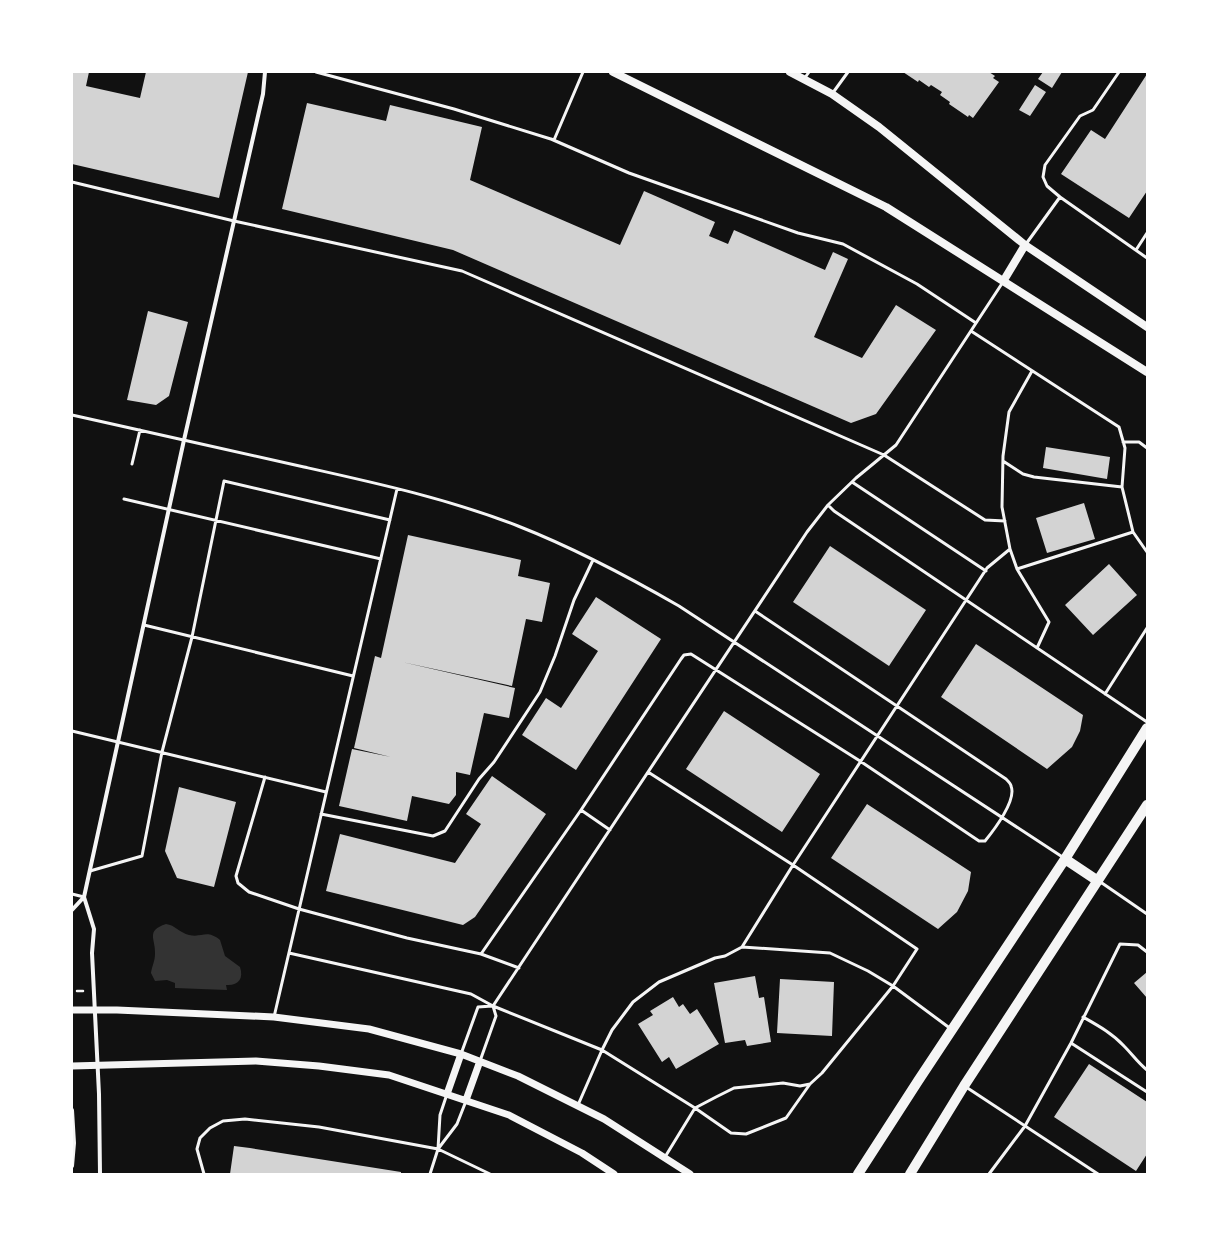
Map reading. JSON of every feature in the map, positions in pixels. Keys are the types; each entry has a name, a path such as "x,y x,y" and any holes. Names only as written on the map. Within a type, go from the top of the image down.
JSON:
{"main road":[{"path":"613,72 886,207 1004,280 1147,372"},
{"path":"790,72 832,94 879,127 1025,245 1147,327"},
{"path":"1004,280 1025,245"},
{"path":"858,1174 1065,859 1147,728"},
{"path":"910,1174 964,1086 1147,805"},
{"path":"1065,859 1098,881"}],"street":[{"path":"72,910 84,896 90,871 184,440 263,94 265,72"},
{"path":"84,896 94,929 92,953 98,1065 100,1174"},
{"path":"72,1010 274,1017 369,1028 461,1054 518,1076 604,1119 690,1174"},
{"path":"447,1094 461,1054"},
{"path":"72,1066 256,1061 320,1066 389,1075 509,1115 582,1153 614,1174"},
{"path":"466,1100 480,1061"},
{"path":"72,1110 74,1143 72,1166"}],"lane":[{"path":"316,72 454,109 551,139 629,173 798,234 843,244 917,284 976,323"},
{"path":"551,139 554,140 583,72"},
{"path":"804,79 809,72"},
{"path":"832,94 848,72"},
{"path":"1119,72 1093,110 1080,116 1045,164 1043,178 1047,186 1060,197 1147,258"},
{"path":"72,182 234,221 462,271 884,455 985,520 1005,522"},
{"path":"1025,245 1060,197"},
{"path":"1136,250 1147,233"},
{"path":"480,1061 496,1016 494,1006 807,532 828,505 852,482 896,445 1004,280"},
{"path":"971,331 1118,427 1125,448 1122,487 1133,532 1147,552"},
{"path":"1032,371 1009,412 1003,460 1002,507 1010,549 1017,569 1049,622 1038,648"},
{"path":"72,415 397,488 446,502 517,526 625,574 735,642 1065,859"},
{"path":"132,464 140,430"},
{"path":"1123,442 1140,442 1147,448"},
{"path":"1003,460 1023,474 1034,477 1122,487"},
{"path":"90,871 142,856 162,752 192,637 224,480 390,520"},
{"path":"852,482 986,571"},
{"path":"274,1017 397,488"},
{"path":"124,498 381,559"},
{"path":"828,505 834,511 1147,722"},
{"path":"1017,569 1133,532"},
{"path":"578,1105 612,1030 633,1002 654,986 715,958 725,956 742,946 860,761 968,601 986,571 1010,549"},
{"path":"321,814 433,836 445,831 479,780 494,762 540,692 555,656 574,600 593,560"},
{"path":"481,954 581,810 684,655 687,654 694,655 860,761 979,841 985,841 1002,817 1012,793 1011,786 1006,779 755,611"},
{"path":"144,625 353,676"},
{"path":"1106,694 1147,628"},
{"path":"72,731 326,792"},
{"path":"289,953 471,994 494,1006 602,1050 695,1108 731,1133 746,1134 786,1118 810,1084 822,1073 894,986 917,949 793,865 648,772"},
{"path":"265,777 236,876 238,883 249,892 299,909 407,938 481,954 518,968"},
{"path":"581,810 610,830"},
{"path":"1098,881 1147,914"},
{"path":"72,894 84,896"},
{"path":"989,1174 1025,1126 1071,1043 1120,944 1138,945 1147,952"},
{"path":"742,946 830,953 868,970 894,986 952,1030"},
{"path":"461,1054 478,1007 494,1006"},
{"path":"1083,1017 1106,1031 1123,1045 1134,1060 1147,1070"},
{"path":"1071,1043 1147,1092"},
{"path":"665,1157 695,1108 734,1088 783,1083 800,1086 810,1084"},
{"path":"964,1086 1098,1174"},
{"path":"430,1174 438,1149 440,1115 447,1094"},
{"path":"438,1149 458,1124 466,1100"},
{"path":"204,1174 197,1149 200,1138 210,1128 223,1121 245,1119 319,1126 438,1149 490,1174"}],"path":[{"path":"77,991 83,991"}],"shaded area":[{"path":"166,924 189,935 198,936 208,934 220,940 225,956 240,967 241,975 239,981 234,984 226,985 227,990 175,988 175,983 167,980 155,981 151,973 155,957 153,936 156,930"}],"building":[{"path":"72,72 89,72 86,86 140,98 146,72 248,72 219,198 72,164"},
{"path":"903,72 989,72 995,76 993,78 999,82 973,118 969,115 968,117 949,104 950,102 940,95 942,92 931,85 929,87 919,80 918,82"},
{"path":"1043,72 1062,72 1052,88 1038,79"},
{"path":"1147,74 1147,191 1129,218 1061,174 1091,130 1105,139"},
{"path":"1035,85 1046,92 1030,116 1019,110"},
{"path":"307,103 386,121 390,105 482,127 470,180 620,245 644,191 715,222 709,236 728,244 734,230 825,270 833,252 848,259 814,337 862,358 896,305 936,330 876,414 851,423 453,250 282,209"},
{"path":"148,311 188,322 169,396 156,405 127,400"},
{"path":"1046,447 1110,457 1107,479 1043,468"},
{"path":"1084,503 1095,539 1047,553 1036,518"},
{"path":"408,535 521,560 518,576 550,583 542,622 526,619 512,686 402,662 515,688 509,718 484,713 470,775 456,772 456,795 449,804 412,796 407,821 339,806 352,749 391,757 354,748 375,656 381,658"},
{"path":"830,546 926,610 889,666 793,602"},
{"path":"1109,564 1137,595 1093,635 1065,605"},
{"path":"596,597 661,639 576,770 522,735 546,698 561,708 598,651 572,634"},
{"path":"976,644 1083,715 1080,731 1072,747 1047,769 941,697"},
{"path":"724,711 820,774 782,832 686,769"},
{"path":"492,776 546,814 475,917 463,925 326,891 340,834 455,863 481,824 466,814"},
{"path":"179,787 236,802 214,887 177,878 165,851"},
{"path":"867,804 971,872 968,891 957,912 938,929 831,858"},
{"path":"1147,972 1147,998 1134,983"},
{"path":"755,976 759,998 764,997 771,1042 747,1046 745,1040 725,1043 714,983"},
{"path":"780,979 834,982 832,1036 777,1033"},
{"path":"673,997 679,1007 683,1004 690,1014 697,1009 719,1044 676,1069 669,1057 662,1062 638,1024 653,1015 650,1011"},
{"path":"1089,1064 1147,1102 1147,1154 1136,1171 1054,1117"},
{"path":"234,1146 401,1172 401,1174 230,1174"}]}
